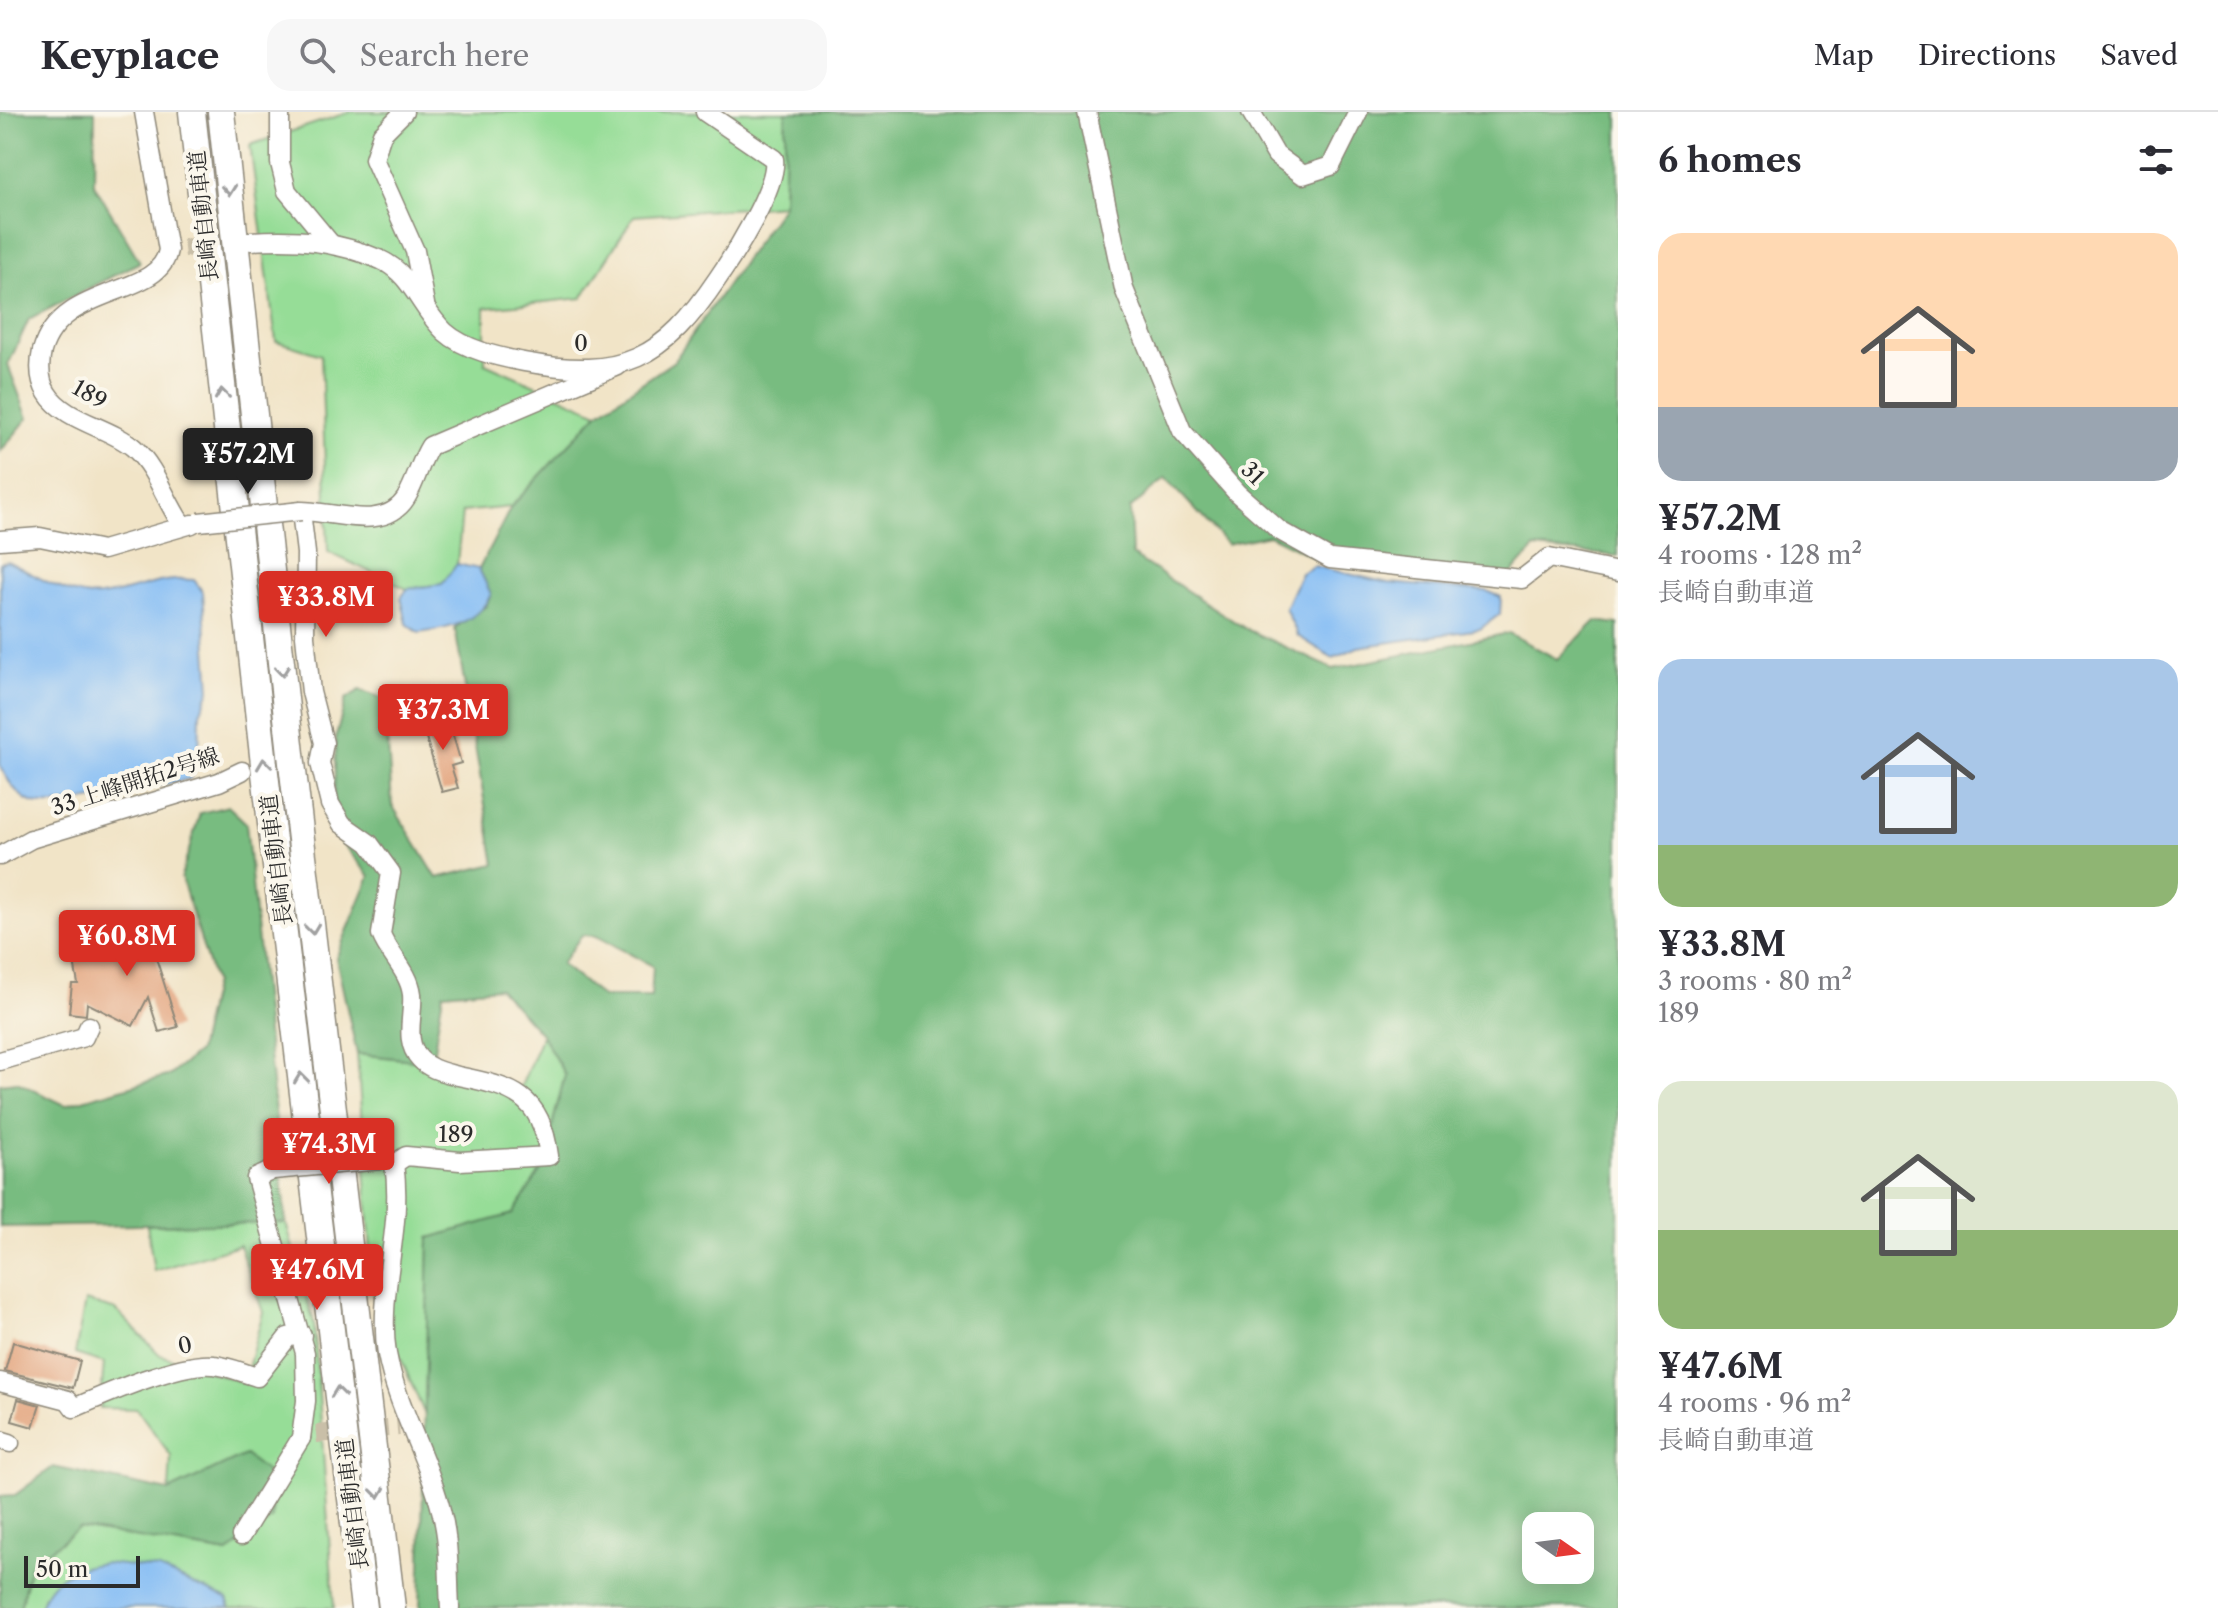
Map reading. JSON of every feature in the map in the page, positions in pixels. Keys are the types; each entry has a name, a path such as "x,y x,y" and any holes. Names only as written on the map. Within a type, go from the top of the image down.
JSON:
{"highway":[{"name":"長崎自動車道","path":"192,112 258,711 364,1608"},
{"name":"長崎自動車道","path":"221,112 292,763 392,1608"}],"street":[{"name":"189","path":"144,112 176,249 154,274 71,310 57,320 47,335 40,377 47,394 61,406 123,439 137,451 191,524"},
{"path":"280,112 280,163 287,191 331,244"},
{"path":"404,112 382,134 374,159 415,251 426,309"},
{"name":"0","path":"426,309 446,333 475,349 546,366 618,366 656,348 702,302 730,262 771,182 774,159 705,112"},
{"name":"31","path":"1087,112 1124,289 1182,431 1237,493 1280,531 1330,559 1522,579 1549,558 1618,572"},
{"path":"1251,112 1276,155 1303,175 1331,166 1358,112"},
{"path":"251,241 311,239 383,261 397,270 426,309"},
{"path":"0,540 40,537 103,550 170,533 191,524 301,511 325,511 368,520 398,508 407,497 430,446 618,366"},
{"name":"189","path":"241,1536 308,1436 302,1335 256,1178 273,1170 388,1162 406,1156 460,1161 549,1156 542,1121 536,1109 525,1100 497,1086 439,1071 423,1062 413,1050 412,993 402,968 381,934 391,873 369,843 342,824 330,804 320,763 324,743 311,692 305,636 306,553 301,511"},
{"name":"33 上峰開拓2号線","path":"0,856 31,839 219,782 242,771"},
{"path":"0,1061 84,1037 89,1026"},
{"path":"388,1162 399,1192 386,1340 406,1428 447,1535 450,1608"},
{"name":"0","path":"0,1382 68,1400 74,1408 110,1392 196,1364 215,1365 257,1377 288,1337 302,1335"}],"green space":[{"path":"0,112 95,112 94,184 140,262 29,319 8,365 28,418 0,452"},
{"path":"350,112 786,112 783,205 634,216 582,298 485,308 485,363 598,413 511,507 462,512 457,564 442,584 407,589 328,552 321,355 276,341 250,145"},
{"path":"786,112 1618,112 1618,556 1535,548 1501,585 1328,564 1269,535 1227,544 1166,478 1130,509 1132,555 1246,629 1333,669 1509,633 1557,659 1596,621 1618,624 1618,1608 420,1608 429,1238 513,1214 541,1170 565,1075 542,1035 499,988 443,993 432,1062 357,1054 336,958 370,876 333,833 336,736 346,699 360,690 385,699 392,805 437,878 495,864 455,628 486,606 491,594 479,569 511,507 598,413 674,361 783,205","holes":["582,935 596,936 653,966 651,997 602,997 561,964"]},
{"path":"228,806 246,823 286,1223 0,1227 0,1084 17,1082 65,1105 170,1075 198,1052 214,982 181,877 200,813"},
{"path":"542,1035 565,1075 541,1170 513,1214 429,1238 425,1415 374,1296 357,1054 432,1062 520,1089"},
{"path":"286,1223 314,1323 334,1608 230,1608 227,1599 196,1586 44,1595 40,1608 20,1608 30,1565 78,1527 227,1553 245,1456 169,1491 171,1456 137,1409 100,1408 104,1363 75,1354 85,1301 116,1310 160,1355 244,1383 263,1312 239,1245 154,1271 147,1225"},
{"path":"245,1455 273,1477 272,1518 228,1553 79,1528 30,1565 20,1608 0,1608 0,1496 15,1495 53,1467 169,1491"}],"water":[{"path":"7,561 52,584 89,596 113,594 170,580 194,580 203,592 210,690 200,713 199,763 190,779 62,803 31,802 17,791 0,765 0,563"},
{"path":"457,564 479,569 491,594 478,612 461,623 419,633 407,624 401,598 407,589 442,584"},
{"path":"1314,566 1388,583 1487,591 1501,597 1500,614 1480,629 1358,647 1333,658 1298,636 1285,608 1301,573"},
{"path":"105,1563 159,1569 227,1599 230,1608 40,1608 57,1580 74,1570"}],"building":[{"path":"447,715 461,763 451,766 458,788 442,792 425,734 430,732 427,721"},
{"path":"186,929 191,949 156,958 178,1027 159,1032 148,997 133,1026 87,1003 86,1015 69,1013 72,984 78,984 72,950"},
{"path":"13,1342 80,1361 73,1388 5,1371"},
{"path":"18,1399 40,1405 33,1427 12,1421"}],"tunnel":[{"path":"184,248 245,241"},
{"path":"316,1434 399,1427"}]}
